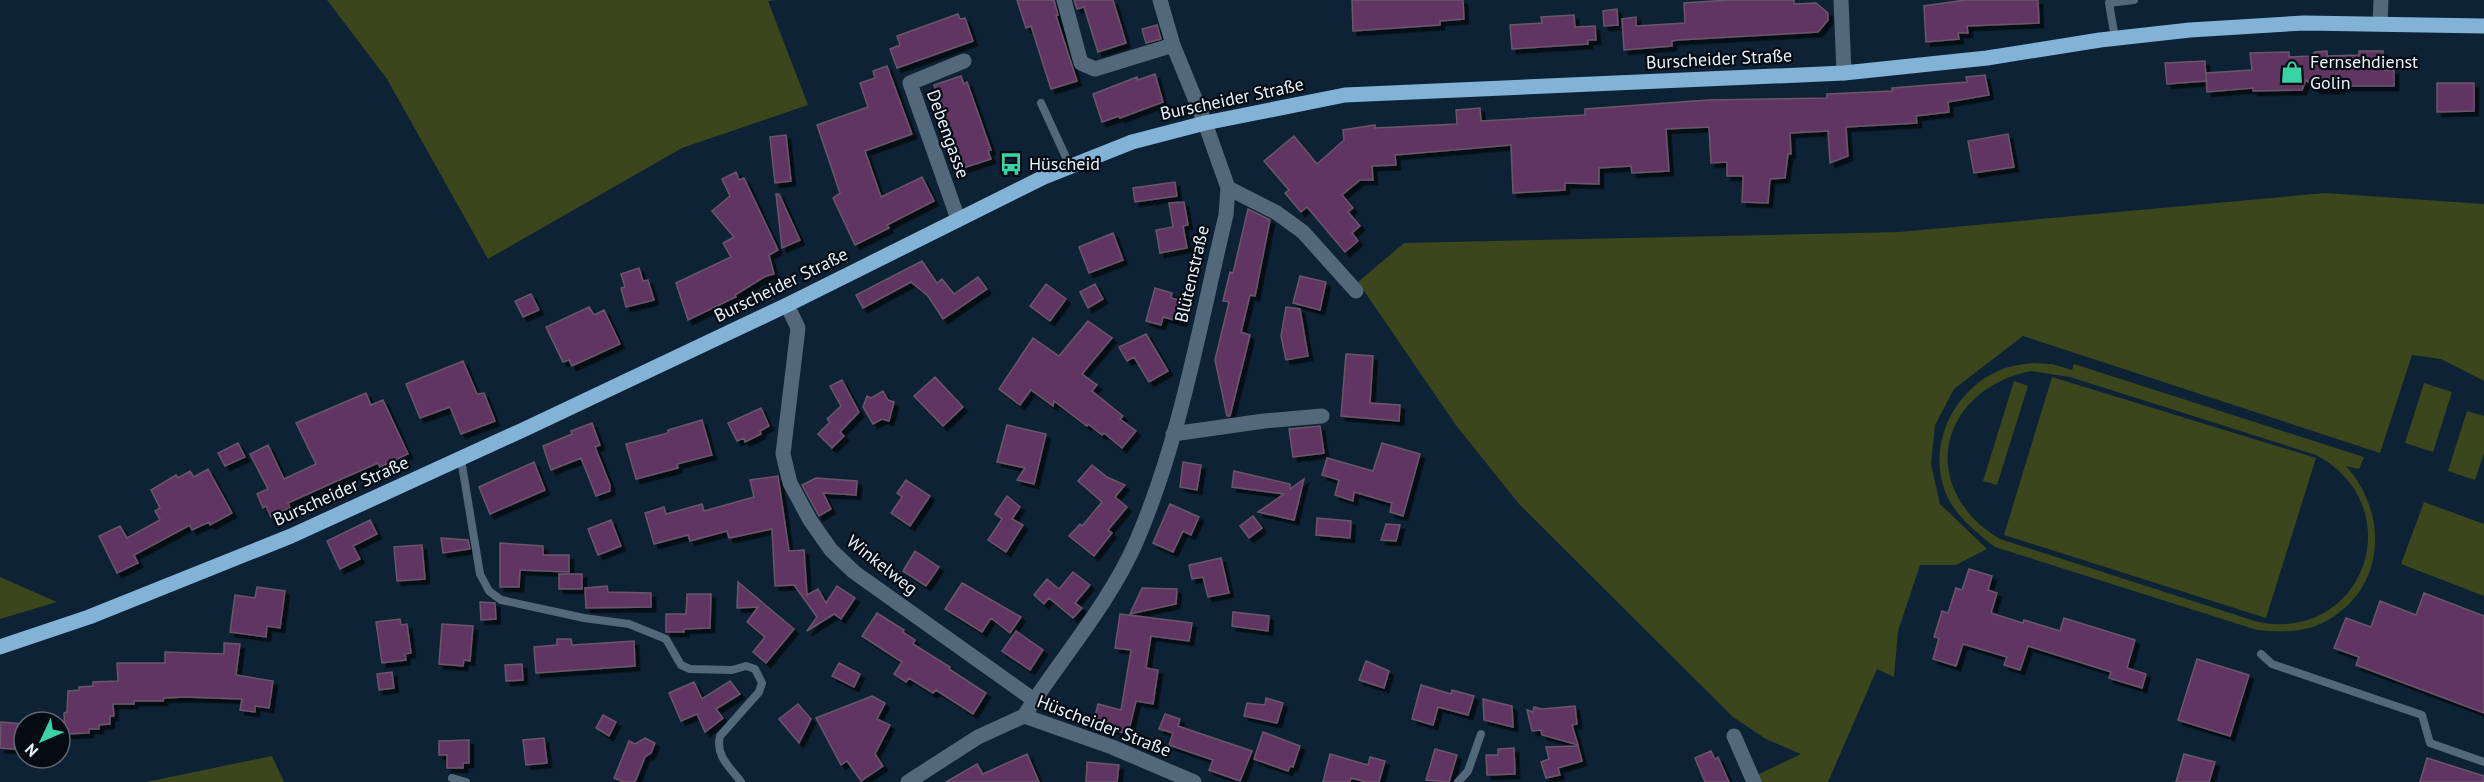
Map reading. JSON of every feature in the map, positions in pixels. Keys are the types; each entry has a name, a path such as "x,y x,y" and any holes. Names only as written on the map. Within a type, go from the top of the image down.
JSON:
{"main road":[{"name":"Burscheider Straße","path":"0,647 89,617 291,536 461,459 787,305 958,219 1070,166 1132,142 1205,123 1345,95 1844,73 1987,58 2115,38 2304,23 2484,26"}],"street":[{"path":"1064,0 1081,63 1095,69 1173,45"},
{"name":"Blütenstraße","path":"1024,716 1108,593 1136,541 1173,434 1226,215 1228,188 1205,123 1173,45 1160,0"},
{"path":"1841,0 1844,73"},
{"path":"2380,23 2381,0"},
{"name":"Debengasse","path":"958,219 910,83 964,61"},
{"path":"1228,188 1277,213 1303,232 1356,291"},
{"name":"Winkelweg","path":"787,305 798,328 783,454 790,483 810,520 831,550 854,572 1034,700"},
{"path":"1173,434 1264,421 1322,416"},
{"name":"Hüscheider Straße","path":"908,782 978,737 1024,716 1112,747 1194,782"},
{"path":"1734,736 1754,782"}],"lane":[{"path":"2115,38 2109,3 2134,0"},
{"path":"1041,103 1070,166"},
{"path":"461,459 480,574 489,591 501,600 629,624 666,639 681,665 690,669 732,670 746,666 754,669 762,683 759,692 720,736 718,746 720,755 741,782"},
{"path":"2261,654 2272,664 2422,715 2430,743 2484,762"},
{"path":"1458,782 1468,771 1481,734"},
{"path":"452,778 466,782"}],"green space":[{"path":"327,0 779,0 768,1 808,105 682,148 488,259 387,79"},
{"path":"2325,193 2484,204 2484,381 2441,359 2412,355 2380,453 2023,336 1954,389 1935,425 1931,464 1940,504 1987,549 1956,565 1920,565 1898,631 1894,677 1877,669 1828,782 1760,782 1757,775 1801,754 1766,739 1733,717 1519,504 1455,424 1358,282 1404,243 1899,232"},
{"path":"2033,363 2052,364 2072,370 2074,364 2364,457 2359,469 2346,466 2360,486 2370,508 2375,530 2374,552 2369,574 2358,594 2342,611 2313,627 2289,631 2257,630 1995,547 1963,519 1948,498 1942,480 1941,442 1955,408 1967,393 1998,371","holes":["2031,371 2070,377 2316,455 2345,478 2362,506 2368,536 2363,565 2349,592 2326,612 2295,623 2258,622 2000,539 1973,518 1956,494 1948,469 1949,443 1958,419 1975,398 2000,382"]},
{"path":"2052,377 2316,458 2266,618 2004,535"},
{"path":"2014,381 2028,386 1997,485 1983,481"},
{"path":"2424,383 2452,392 2433,452 2405,443"},
{"path":"2467,411 2484,416 2484,453 2475,480 2448,471"},
{"path":"2424,502 2484,524 2484,596 2401,564"},
{"path":"0,577 57,602 0,619"},
{"path":"272,756 284,782 146,782"}],"building":[{"path":"1017,0 1054,0 1058,15 1056,16 1077,81 1051,89 1031,26 1026,28"},
{"path":"1074,0 1113,0 1126,43 1098,52 1084,7 1077,9"},
{"path":"1352,0 1463,0 1464,19 1440,21 1440,25 1353,31"},
{"path":"1794,0 1794,4 1816,3 1828,13 1828,20 1818,32 1678,40 1672,41 1672,46 1624,50 1622,19 1636,17 1636,26 1685,23 1684,3"},
{"path":"1965,0 2038,0 2039,23 1967,26 1968,33 1958,33 1959,39 1926,42 1924,6"},
{"path":"1617,9 1618,25 1604,26 1603,11"},
{"path":"958,14 960,19 965,18 973,41 897,68 890,49 900,45 897,36"},
{"path":"1574,15 1575,27 1595,26 1596,40 1588,40 1588,44 1512,49 1510,25 1542,23 1541,17"},
{"path":"1157,25 1161,39 1146,43 1142,29"},
{"path":"2327,51 2327,56 2359,55 2359,51 2383,51 2383,70 2394,70 2394,86 2342,86 2339,89 2317,89 2306,80 2302,90 2253,91 2253,88 2207,92 2206,73 2252,70 2250,53 2289,52 2289,57 2311,56 2315,52"},
{"path":"2205,61 2206,81 2167,84 2165,63"},
{"path":"887,66 912,134 865,151 881,197 922,177 934,201 887,225 889,228 855,245 833,198 840,193 817,125 868,107 860,83 875,78 873,71"},
{"path":"1155,74 1163,102 1120,118 1119,116 1102,122 1093,94 1137,77 1138,80"},
{"path":"1985,75 1989,95 1948,102 1949,112 1916,116 1917,123 1846,127 1848,156 1830,163 1828,131 1790,133 1791,154 1788,154 1785,178 1770,179 1768,203 1742,202 1743,176 1727,176 1727,162 1711,163 1709,127 1666,129 1669,171 1632,173 1631,166 1599,168 1599,184 1565,183 1565,190 1513,193 1511,145 1395,155 1396,165 1372,166 1373,180 1360,180 1342,195 1353,208 1348,212 1360,226 1352,233 1358,241 1345,252 1307,207 1301,212 1285,193 1289,190 1264,161 1294,136 1317,164 1344,140 1343,130 1375,125 1375,128 1457,124 1456,110 1480,108 1481,121 1585,115 1585,109 1708,100 1827,98 1827,94 1892,91 1892,88 1967,82 1966,77"},
{"path":"961,76 964,84 967,82 991,150 988,151 991,159 963,168 961,160 958,161 934,94 937,93 934,85"},
{"path":"2437,83 2474,83 2474,111 2437,112"},
{"path":"2008,134 2014,167 1974,173 1968,141"},
{"path":"786,135 791,181 775,183 770,137"},
{"path":"736,172 739,180 744,178 778,250 769,255 774,274 766,276 735,295 736,297 688,320 676,283 731,257 723,243 734,237 712,211 730,196 722,179"},
{"path":"1175,182 1177,196 1135,202 1133,188"},
{"path":"776,194 779,194 800,240 782,248"},
{"path":"1184,202 1188,225 1183,226 1187,248 1160,253 1156,230 1173,227 1169,203"},
{"path":"1248,209 1270,220 1255,296 1250,295 1241,332 1250,335 1230,416 1227,416 1215,360 1229,302 1223,301 1230,272 1233,273"},
{"path":"1113,233 1123,260 1089,273 1079,247"},
{"path":"922,261 937,283 942,279 954,294 978,277 987,289 943,319 928,296 911,282 863,308 856,295"},
{"path":"639,268 643,281 648,280 654,300 626,307 621,288 625,287 621,274"},
{"path":"1300,276 1326,282 1320,310 1293,303"},
{"path":"1046,284 1066,299 1050,321 1030,306"},
{"path":"1095,284 1103,299 1088,308 1080,292"},
{"path":"1155,288 1172,293 1171,298 1187,302 1182,322 1163,317 1161,325 1146,321"},
{"path":"531,294 539,310 523,317 515,301"},
{"path":"589,307 594,315 604,310 620,344 572,366 569,360 563,362 546,327"},
{"path":"1286,307 1300,309 1308,356 1286,360 1281,336"},
{"path":"1088,321 1112,338 1082,374 1097,385 1092,391 1123,416 1120,419 1136,431 1122,448 1104,433 1102,435 1088,424 1087,426 1054,401 1053,406 1031,390 1020,405 999,389 1033,338 1059,356"},
{"path":"1146,334 1168,371 1149,382 1134,357 1127,361 1119,347"},
{"path":"1346,354 1373,356 1370,403 1400,405 1399,421 1341,416"},
{"path":"463,361 477,394 484,393 495,421 461,434 450,407 420,418 406,384"},
{"path":"935,377 963,407 943,426 914,396"},
{"path":"842,380 859,412 840,432 844,436 832,448 818,434 830,422 827,419 841,406 830,386"},
{"path":"883,391 888,400 894,402 889,421 882,419 873,424 863,407 867,396 871,398"},
{"path":"366,393 371,405 383,400 408,454 380,467 378,463 288,503 290,508 271,517 266,506 263,508 257,494 268,489 250,454 268,445 284,479 316,464 296,423"},
{"path":"761,408 769,426 760,431 761,434 745,442 744,438 737,441 728,423"},
{"path":"702,420 712,455 677,464 678,468 636,479 626,444 668,433 668,430"},
{"path":"592,423 600,445 595,447 610,485 610,491 596,496 581,458 551,470 543,446"},
{"path":"1007,425 1046,434 1034,484 1017,480 1025,468 997,462"},
{"path":"1320,426 1324,453 1293,457 1289,429"},
{"path":"238,443 245,457 225,466 218,453"},
{"path":"1382,443 1420,454 1403,516 1390,512 1392,503 1354,492 1353,501 1335,495 1339,480 1322,475 1327,458 1373,471"},
{"path":"534,462 545,490 490,514 479,487"},
{"path":"1183,462 1201,465 1197,490 1180,487"},
{"path":"1092,465 1107,477 1125,485 1115,497 1127,507 1108,530 1112,533 1094,556 1069,536 1080,524 1082,526 1102,502 1078,481"},
{"path":"208,469 232,513 210,525 209,522 192,530 190,525 134,555 138,563 117,573 99,536 120,526 127,538 160,520 155,511 160,508 151,490 176,475 178,478 190,471 194,477"},
{"path":"1234,471 1290,484 1290,489 1304,479 1294,520 1258,512 1284,494 1232,487"},
{"path":"778,476 789,551 804,550 807,595 818,589 826,603 837,586 855,598 841,619 834,614 807,631 817,617 794,585 775,586 772,529 729,538 727,531 690,541 688,535 654,544 645,513 664,507 666,514 702,504 704,511 754,497 750,480"},
{"path":"816,478 857,481 856,495 823,493 831,509 819,516 802,485"},
{"path":"906,480 930,496 910,526 891,513 902,497 897,493"},
{"path":"1007,496 1020,507 1012,519 1023,525 1006,552 988,540 1002,519 995,514"},
{"path":"1170,504 1199,517 1191,535 1183,531 1173,552 1153,543"},
{"path":"1253,516 1262,528 1249,538 1240,526"},
{"path":"1317,518 1351,521 1350,538 1316,535"},
{"path":"370,520 377,534 353,546 360,559 340,569 327,541"},
{"path":"611,520 621,546 598,555 588,529"},
{"path":"1386,524 1400,525 1396,541 1381,540"},
{"path":"441,538 468,540 470,549 443,553"},
{"path":"500,543 543,546 543,555 569,555 569,572 520,570 519,587 500,587"},
{"path":"422,545 425,579 397,581 394,547"},
{"path":"915,551 939,567 926,586 903,571"},
{"path":"1221,558 1229,593 1208,597 1203,577 1192,579 1189,565"},
{"path":"1969,569 1992,576 1988,590 1997,593 1991,613 2060,631 2064,618 2135,640 2127,668 2146,674 2142,688 2109,678 2111,672 2028,646 2020,670 2004,665 2007,657 1963,644 1956,666 1933,659 1939,638 1934,637 1942,611 1948,613 1956,588 1962,590"},
{"path":"1073,572 1090,585 1075,603 1082,608 1073,618 1049,598 1044,604 1034,595 1047,579 1059,589"},
{"path":"559,574 582,574 582,589 559,589"},
{"path":"738,582 794,629 766,663 753,652 765,637 747,622 758,607 737,608"},
{"path":"962,583 1021,617 1010,633 991,618 982,632 945,609"},
{"path":"607,586 608,592 651,593 651,607 586,608 585,588"},
{"path":"257,587 285,591 280,628 267,626 266,637 230,632 235,595 255,598"},
{"path":"1142,588 1177,589 1176,604 1130,614"},
{"path":"2424,593 2484,616 2484,713 2356,665 2359,657 2334,648 2346,618 2371,627 2380,601 2416,615"},
{"path":"687,594 711,594 710,628 666,632 666,614 686,614"},
{"path":"480,602 495,603 496,619 481,620"},
{"path":"1233,612 1269,616 1268,631 1232,626"},
{"path":"877,613 904,630 903,632 915,640 913,644 986,693 973,714 936,690 933,693 909,678 906,682 894,674 902,662 862,636"},
{"path":"1120,614 1192,623 1189,641 1151,636 1146,668 1158,670 1153,704 1136,701 1128,734 1093,724 1098,704 1121,710 1131,650 1115,648"},
{"path":"400,619 401,625 407,624 411,653 405,654 406,660 382,663 376,622"},
{"path":"442,624 473,626 470,661 464,660 463,666 439,664"},
{"path":"1016,631 1043,650 1030,670 1002,651"},
{"path":"557,639 571,639 572,645 634,641 635,666 536,673 534,647 557,645"},
{"path":"224,643 240,644 236,675 273,681 269,708 255,706 255,712 240,710 242,699 185,697 164,698 163,701 134,701 134,704 113,704 114,716 110,716 110,724 99,725 99,729 89,729 89,733 72,734 72,710 67,710 68,691 93,686 93,682 118,681 117,663 165,663 165,652 224,654"},
{"path":"2197,659 2249,675 2230,736 2178,720"},
{"path":"1366,661 1389,671 1384,688 1359,680"},
{"path":"839,663 860,674 854,687 832,676"},
{"path":"522,664 523,680 506,681 505,665"},
{"path":"392,672 394,688 379,690 377,674"},
{"path":"730,681 740,694 716,709 723,718 705,732 697,714 681,721 669,693 694,682 702,699"},
{"path":"1421,685 1451,694 1452,690 1474,696 1468,715 1438,707 1433,725 1412,719"},
{"path":"872,696 885,703 877,719 890,725 875,754 883,766 861,781 847,761 841,765 816,718"},
{"path":"1266,698 1283,703 1277,723 1244,716 1247,703 1265,705"},
{"path":"1483,699 1512,706 1513,727 1484,720"},
{"path":"798,704 811,719 799,743 779,719"},
{"path":"1575,706 1577,724 1572,725 1578,745 1542,735 1541,730 1532,731 1527,710 1533,712 1534,707 1542,709"},
{"path":"1165,714 1180,719 1178,726 1252,751 1240,781 1209,770 1213,760 1169,745 1173,733 1159,729"},
{"path":"603,715 616,722 609,736 596,728"},
{"path":"1,722 12,723 12,749 0,748"},
{"path":"1263,732 1300,746 1293,767 1290,766 1288,771 1254,759"},
{"path":"544,738 547,763 526,765 523,740"},
{"path":"645,738 655,743 651,753 645,757 635,782 624,782 614,778 629,741 635,744"},
{"path":"469,740 469,763 463,763 463,768 447,768 447,755 439,755 439,741"},
{"path":"1578,746 1582,761 1558,768 1560,775 1546,778 1541,762 1549,759 1546,747"},
{"path":"1514,748 1515,774 1487,775 1486,755 1498,755 1498,749"},
{"path":"1435,749 1457,755 1449,782 1426,780"},
{"path":"1711,751 1715,759 1718,757 1729,782 1705,782 1695,758"},
{"path":"1027,754 1039,782 946,782 977,764 983,774"},
{"path":"1330,754 1368,765 1370,757 1385,761 1379,782 1351,778 1350,782 1323,782"},
{"path":"2184,754 2215,762 2209,782 2176,782"},
{"path":"2427,758 2484,776 2484,782 2420,782"},
{"path":"1087,762 1119,765 1117,782 1086,782"}],"place":[{"name":"Fernsehdienst Golin","path":"2292,72"},
{"name":"Hüscheid","path":"1011,164"}]}
